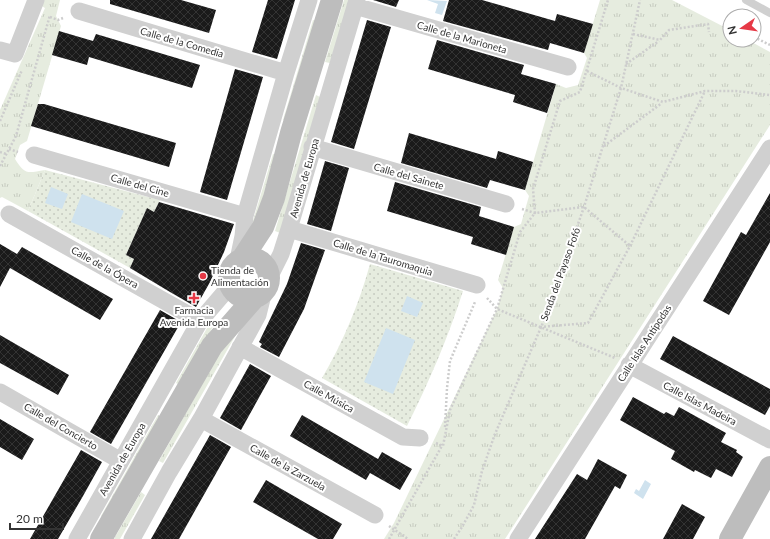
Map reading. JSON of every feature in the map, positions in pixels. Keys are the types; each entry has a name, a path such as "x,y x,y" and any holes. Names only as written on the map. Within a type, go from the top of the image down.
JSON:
{"street":[{"path":"7,52 36,0"},
{"path":"240,260 245,216 286,72 309,0"},
{"name":"Calle de la Marioneta","path":"356,3 568,67"},
{"name":"Avenida de Europa","path":"212,346 264,284 281,254 356,3"},
{"name":"Avenida de Europa","path":"240,260 263,227 274,198 306,87 325,6"},
{"name":"Calle de la Comedia","path":"78,11 286,72"},
{"path":"306,87 334,75"},
{"path":"266,146 292,133"},
{"name":"Calle del Sainete","path":"312,147 506,204"},
{"name":"Calle Islas Antípodas","path":"518,539 770,148"},
{"name":"Calle del Cine","path":"34,155 245,216"},
{"name":"Avenida de Europa","path":"132,539 169,472 201,419 258,315 264,284 274,198"},
{"name":"Calle de la Ópera","path":"9,214 200,321"},
{"name":"Calle de la Tauromaquia","path":"289,229 477,285"},
{"path":"248,258 256,259 261,262 264,284 243,296 239,295 231,284 230,271 240,260 248,258"},
{"name":"Avenida de Europa","path":"79,536 200,321 231,284"},
{"name":"Avenida de Europa","path":"79,536 106,531 171,415 212,346 224,316 231,284"},
{"name":"Calle Música","path":"240,347 403,437 420,438"},
{"name":"Calle Islas Madeira","path":"629,365 770,440"},
{"path":"164,386 171,415"},
{"name":"Calle del Concierto","path":"0,392 121,461"},
{"name":"Calle de la Zarzuela","path":"201,419 375,515"},
{"path":"730,539 770,467"},
{"path":"136,477 169,472"}],"lane":[{"path":"746,0 770,13"}],"path":[{"path":"389,539 443,446 450,410 497,310 520,232 535,213 533,189 560,101 580,92 608,0"},
{"name":"Senda del Payaso Fofó","path":"454,539 474,504 482,471 495,434 545,318 584,207 621,88 640,0"},
{"path":"0,166 16,136 51,12"},
{"path":"626,64 660,40 669,30 708,24 709,32"},
{"path":"633,34 660,40"},
{"path":"0,121 27,57 7,52"},
{"path":"587,71 621,88 663,102"},
{"path":"540,327 588,323 630,246 705,91"},
{"path":"603,146 663,102 705,91 736,91 770,95"},
{"path":"0,152 6,154"},
{"path":"506,204 535,213 584,207 630,246"},
{"path":"477,285 497,310 629,365"},
{"path":"443,446 450,361 474,304 477,285"},
{"path":"394,530 408,539"}],"green space":[{"path":"42,0 60,0 56,16 61,26 27,141 20,145 15,159 21,168 27,172 45,170 28,211 2,197 0,198 0,110 45,8 40,5"},
{"path":"344,0 349,0 330,63 325,62"},
{"path":"600,0 672,0 722,26 722,48 762,48 770,52 770,125 505,539 384,539 394,523 497,309 503,288 498,280 514,227 521,224 529,196 525,190 556,84 566,88 578,85 587,58 584,53"},
{"path":"313,20 317,21 288,121 283,120"},
{"path":"316,95 320,97 280,233 275,231"},
{"path":"273,154 278,155 257,225 252,224"},
{"path":"45,170 160,200 154,212 147,208 126,255 134,259 130,268 28,211"},
{"path":"370,264 463,291 438,360 407,426 322,378 337,351 350,322 361,294"},
{"path":"211,321 215,323 180,385 176,383"},
{"path":"233,329 238,331 163,463 159,461"},
{"path":"158,415 162,418 105,518 101,516"},
{"path":"141,492 145,495 120,539 114,539"}],"water":[{"path":"427,0 447,1 442,15 435,13 438,4"},
{"path":"51,187 68,194 62,209 45,203"},
{"path":"82,194 124,211 112,239 71,222"},
{"path":"407,296 423,303 417,317 401,311"},
{"path":"386,328 415,340 393,394 364,382"},
{"path":"645,480 651,484 643,499 634,493 636,489 639,491"}],"building":[{"path":"110,0 181,0 216,10 209,33 110,4"},
{"path":"268,0 295,0 277,59 252,52"},
{"path":"373,0 399,0 396,7"},
{"path":"449,0 482,0 555,21 557,14 593,24 584,53 550,43 548,50 443,21"},
{"path":"367,20 391,27 354,149 331,142"},
{"path":"59,31 93,41 96,34 200,65 192,88 89,57 87,65 52,55"},
{"path":"437,40 524,65 521,74 556,84 547,113 513,102 515,95 428,69"},
{"path":"235,69 263,77 227,200 200,192"},
{"path":"38,104 44,104 176,143 169,167 31,126"},
{"path":"409,133 496,159 498,151 533,162 525,190 490,180 487,188 401,163"},
{"path":"325,161 349,168 331,231 307,224"},
{"path":"395,182 481,207 479,216 514,227 506,255 471,244 473,237 387,211"},
{"path":"770,193 770,242 729,315 703,301 741,232 746,235"},
{"path":"159,202 234,224 224,252 196,307 130,268 134,259 126,255 147,208 154,212"},
{"path":"301,243 325,250 304,309 279,357 260,347 262,344 259,342 287,284"},
{"path":"0,244 17,254 22,247 113,299 100,320 10,268 0,287"},
{"path":"160,310 181,322 111,444 90,432"},
{"path":"0,335 69,375 58,395 0,363"},
{"path":"673,336 770,389 770,406 765,415 660,359"},
{"path":"250,364 271,376 241,430 220,418"},
{"path":"633,397 664,414 666,412 674,416 679,407 726,433 721,442 737,450 736,452 743,457 732,477 716,469 711,478 695,470 694,472 671,459 675,451 620,420"},
{"path":"302,415 378,459 382,452 412,469 400,490 370,473 366,480 290,436"},
{"path":"0,419 34,439 22,460 0,447"},
{"path":"210,435 231,447 179,539 151,539"},
{"path":"81,450 102,462 83,496 58,539 30,539"},
{"path":"598,459 627,475 620,489 615,486 585,539 535,539 577,474 587,480"},
{"path":"266,480 342,524 333,539 318,539 253,502"},
{"path":"682,504 705,517 693,539 663,539"}],"place":[{"name":"Tienda de Alimentación","path":"203,276"},
{"name":"Farmacia Avenida Europa","path":"194,298"}]}
